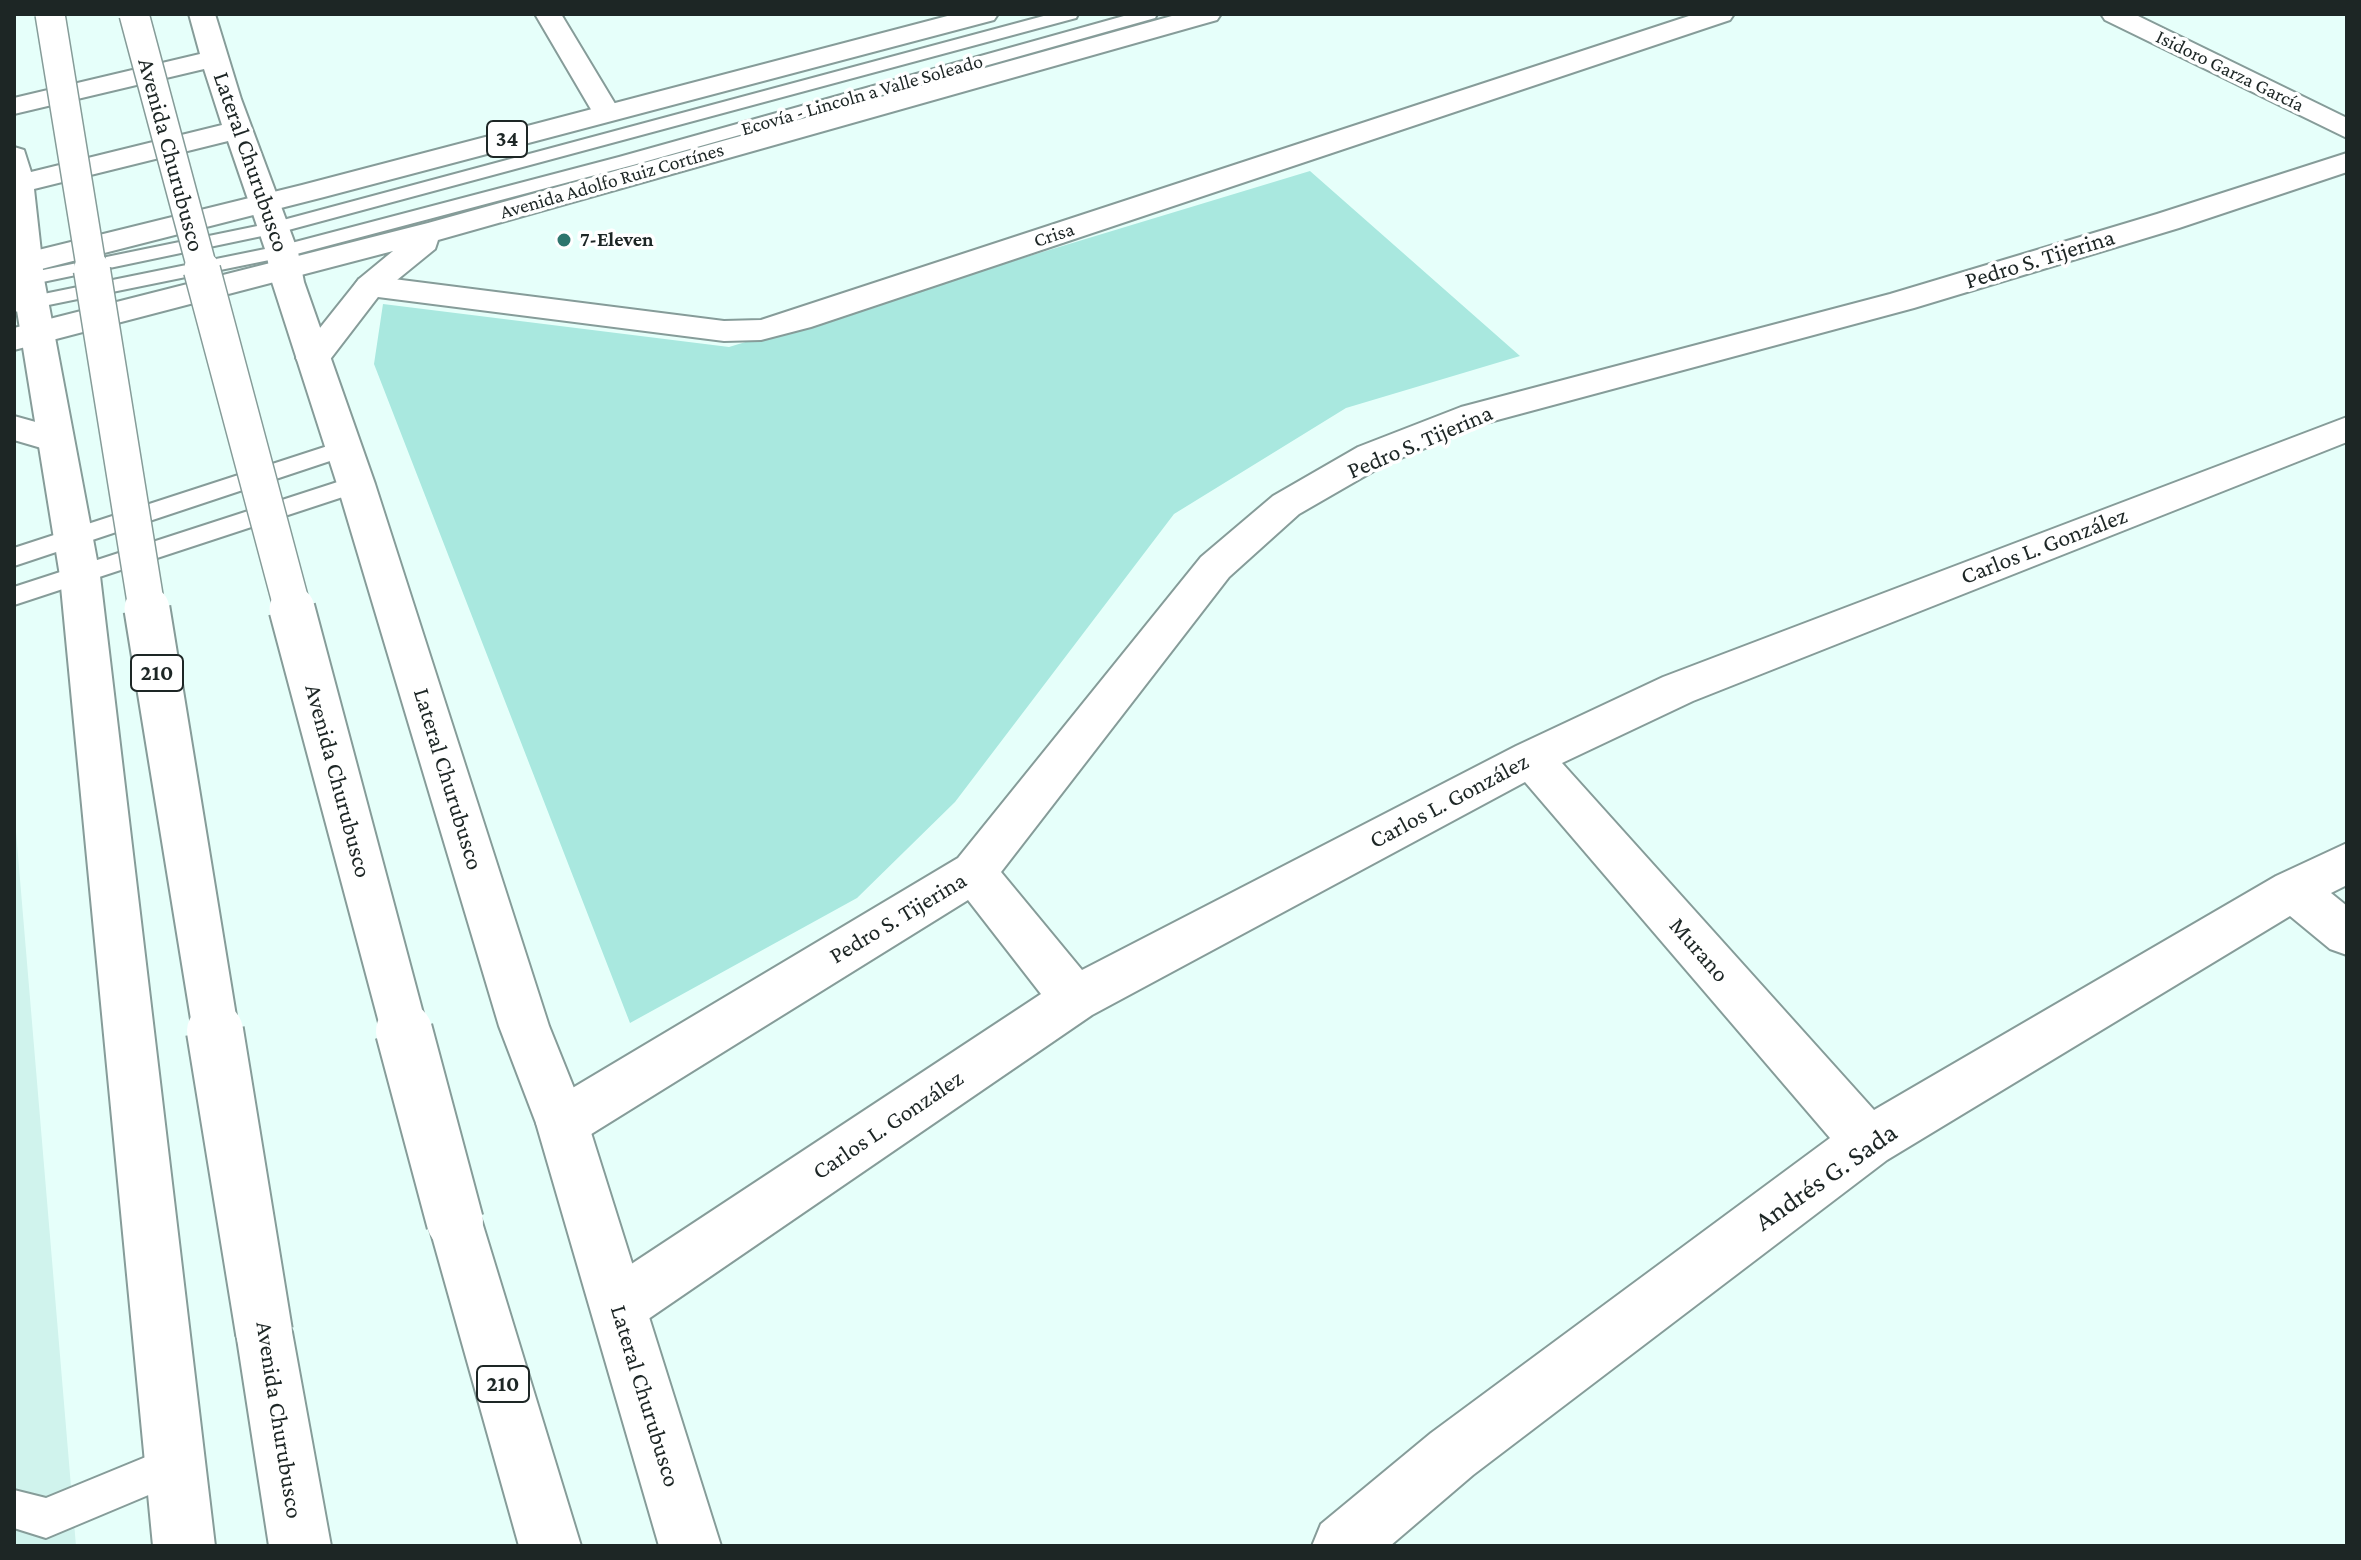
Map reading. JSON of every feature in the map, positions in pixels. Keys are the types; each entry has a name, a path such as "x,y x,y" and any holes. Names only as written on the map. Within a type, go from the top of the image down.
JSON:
{"main road":[{"name":"Avenida Churubusco","path":"50,14 300,1546"},
{"name":"Avenida Churubusco","path":"134,14 455,1222 550,1546"},
{"name":"Lateral Churubusco","path":"202,14 277,238 524,1026 562,1123 690,1546"},
{"path":"548,14 606,112"},
{"name":"Avenida Adolfo Ruiz Cortínes","path":"23,296 277,238 606,112 985,14"},
{"name":"Avenida Adolfo Ruiz Cortínes","path":"23,296 277,238 439,230 1208,14"},
{"name":"Crisa","path":"370,286 724,331 761,330 1721,14"},
{"name":"Isidoro Garza García","path":"2114,14 2347,129"},
{"path":"14,106 216,58"},
{"path":"184,1546 78,556 35,434 15,170 240,129"},
{"name":"Pedro S. Tijerina","path":"562,1123 974,872 1215,567 1286,505 1371,456 1474,415 1902,301 2168,221 2347,162"},
{"path":"313,358 370,286 439,230"},
{"name":"Carlos L. González","path":"618,1306 1075,999 1531,758 1678,689 2347,429"},
{"name":"Murano","path":"1531,758 1868,1142"},
{"name":"Andrés G. Sada","path":"1343,1546 1452,1454 1868,1142 2292,890 2347,863"},
{"path":"974,872 1075,999"},
{"path":"2292,890 2347,934"}],"lane":[{"path":"277,238 1070,14"},
{"name":"Ecovía - Lincoln a Valle Soleado","path":"277,238 626,161 1149,14"},
{"path":"14,557 78,556 349,466"},
{"path":"14,596 78,556 349,466"},
{"path":"14,1509 46,1518 175,1464"}],"shaded area":[{"path":"1310,171 1520,356 1346,408 1174,514 955,802 857,898 630,1023 374,364 383,304 729,347"},
{"path":"14,808 76,1546 14,1546"}],"place":[{"name":"7-Eleven","path":"564,240"}]}
